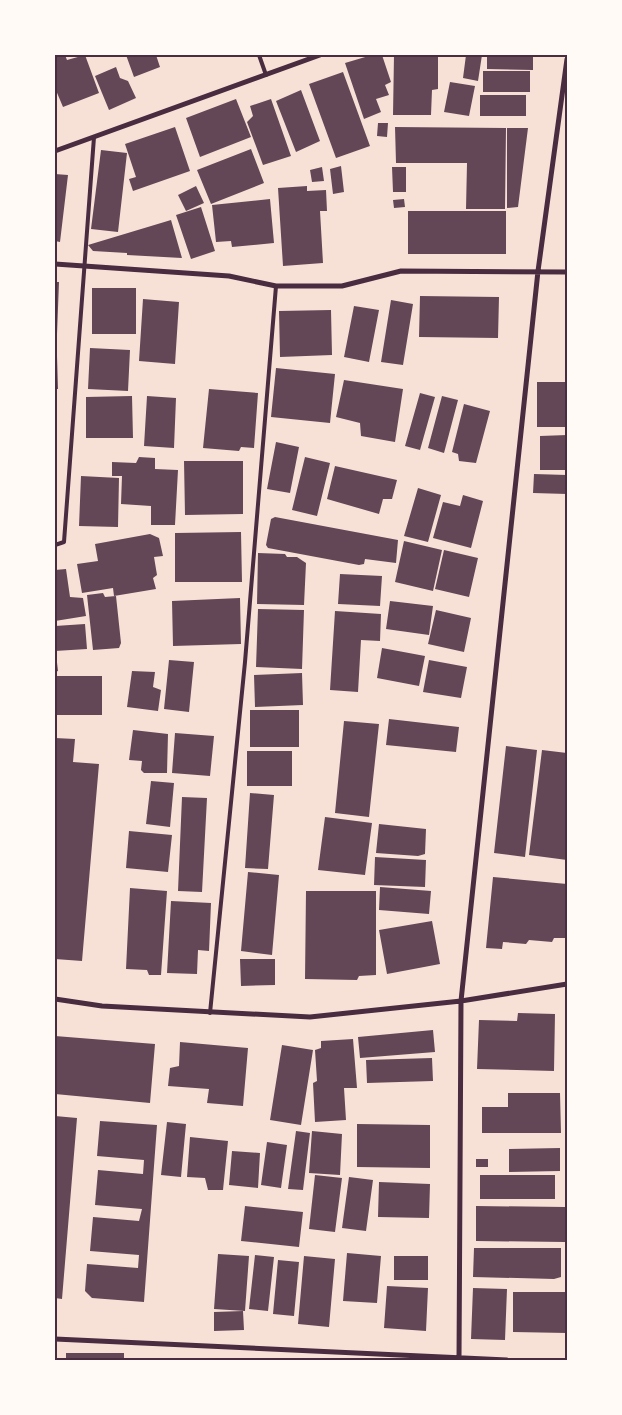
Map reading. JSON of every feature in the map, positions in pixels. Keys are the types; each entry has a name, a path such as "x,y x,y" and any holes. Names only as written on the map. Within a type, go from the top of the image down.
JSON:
{"street":[{"path":"55,151 320,55"},
{"path":"458,1359 462,1001 538,271 567,59"},
{"path":"55,264 229,276 276,286 342,286 400,271 567,272"},
{"path":"55,999 102,1006 310,1018 462,1001 567,984"},
{"path":"55,1339 507,1360"}],"lane":[{"path":"259,55 266,74"},
{"path":"55,546 64,542 86,266 94,137"},
{"path":"210,1013 246,662 276,286"}],"building":[{"path":"55,55 65,55 67,60 85,55 99,93 63,107 55,88"},
{"path":"126,55 156,55 160,67 134,77"},
{"path":"372,55 382,55 391,82 385,85 389,95 376,99 381,112 364,119 345,63"},
{"path":"394,55 438,55 438,89 432,90 431,115 393,115"},
{"path":"466,55 482,55 478,81 463,78"},
{"path":"487,55 533,55 533,70 487,69"},
{"path":"116,67 120,78 128,81 136,98 109,110 95,76"},
{"path":"483,71 530,71 530,92 483,92"},
{"path":"343,72 370,146 336,158 309,84"},
{"path":"450,82 475,86 469,116 444,112"},
{"path":"301,90 320,141 296,152 276,101"},
{"path":"480,95 526,95 526,116 480,116"},
{"path":"236,99 251,137 200,157 186,118"},
{"path":"271,99 291,156 263,165 247,122 253,116 250,106"},
{"path":"378,123 388,123 387,137 377,136"},
{"path":"175,127 190,171 133,191 129,179 136,177 125,144"},
{"path":"395,127 506,128 505,209 466,209 467,163 396,163"},
{"path":"507,128 528,128 518,207 507,208"},
{"path":"251,149 264,183 211,204 197,170"},
{"path":"101,150 127,153 118,232 91,229"},
{"path":"341,166 344,192 333,194 330,169"},
{"path":"322,167 324,181 312,182 310,170"},
{"path":"392,167 406,167 406,192 393,192"},
{"path":"55,174 68,175 60,242 55,241"},
{"path":"196,186 204,203 186,211 178,195"},
{"path":"307,186 307,191 326,190 327,211 320,211 323,263 283,266 278,188"},
{"path":"270,199 274,243 232,247 231,241 216,242 212,205"},
{"path":"404,199 405,207 394,208 393,200"},
{"path":"201,207 215,251 191,259 176,215"},
{"path":"408,211 506,211 506,254 408,254"},
{"path":"171,220 182,258 93,251 88,245"},
{"path":"55,282 59,282 57,334 55,334"},
{"path":"92,288 136,288 136,334 92,334"},
{"path":"420,296 499,297 498,338 419,337"},
{"path":"143,299 179,302 175,364 139,361"},
{"path":"391,300 413,304 403,365 381,362"},
{"path":"354,306 379,310 369,362 344,357"},
{"path":"331,310 332,355 280,357 279,311"},
{"path":"90,348 130,350 128,391 88,389"},
{"path":"55,356 57,356 58,389 55,389"},
{"path":"276,368 335,374 330,423 271,417"},
{"path":"344,380 403,389 395,442 361,436 360,423 336,417"},
{"path":"537,382 567,382 567,427 537,427"},
{"path":"209,389 258,393 254,448 241,447 239,451 203,448"},
{"path":"420,393 435,397 420,450 405,446"},
{"path":"132,396 133,438 86,438 86,397"},
{"path":"147,396 176,398 174,448 144,446"},
{"path":"442,396 458,400 444,453 428,448"},
{"path":"464,404 490,411 476,463 459,461 458,454 452,452"},
{"path":"567,435 567,470 540,470 540,436"},
{"path":"276,442 299,447 290,493 267,489"},
{"path":"139,457 155,458 155,469 178,470 175,525 151,525 151,506 121,504 122,476 112,476 112,462 136,463"},
{"path":"305,457 330,463 317,516 292,510"},
{"path":"184,461 243,461 243,514 185,515"},
{"path":"335,466 397,480 392,499 383,499 379,514 327,499"},
{"path":"534,474 567,475 567,494 533,493"},
{"path":"81,476 119,478 118,527 79,526"},
{"path":"418,488 441,495 428,542 404,536"},
{"path":"463,495 483,501 471,548 433,538 443,502 460,506"},
{"path":"275,517 398,540 396,563 365,559 364,564 359,565 268,548 266,545 271,519"},
{"path":"241,532 242,582 175,582 175,533"},
{"path":"150,534 159,538 163,556 154,557 157,575 153,578 156,589 114,596 113,588 82,593 77,564 98,561 95,544"},
{"path":"404,541 442,550 433,591 395,582"},
{"path":"444,550 478,558 469,597 435,589"},
{"path":"258,553 285,554 287,557 297,557 306,563 304,605 257,604"},
{"path":"66,569 70,597 83,598 86,616 55,621 55,570"},
{"path":"340,574 382,576 380,606 338,604"},
{"path":"103,593 105,597 116,596 121,643 119,648 93,650 87,595"},
{"path":"240,598 241,644 173,646 172,601"},
{"path":"390,601 433,606 429,635 386,629"},
{"path":"258,609 304,610 302,669 256,667"},
{"path":"436,610 471,618 464,652 428,644"},
{"path":"335,611 381,614 380,641 361,640 358,692 330,690"},
{"path":"85,624 87,649 55,651 55,626"},
{"path":"382,648 425,656 419,686 377,678"},
{"path":"55,654 58,671 55,672"},
{"path":"169,660 194,662 189,712 164,709"},
{"path":"429,660 467,667 461,698 423,692"},
{"path":"132,671 155,672 153,687 161,690 158,711 127,707"},
{"path":"302,673 303,705 255,707 254,675"},
{"path":"55,676 102,676 102,715 55,715"},
{"path":"250,710 299,710 299,747 250,747"},
{"path":"389,719 459,727 456,752 386,745"},
{"path":"344,721 379,724 369,817 335,813"},
{"path":"133,730 168,734 167,773 144,773 141,770 142,761 129,760"},
{"path":"175,733 214,736 210,776 172,773"},
{"path":"55,738 75,739 73,762 99,764 82,961 55,959"},
{"path":"506,746 537,750 525,857 494,853"},
{"path":"542,750 567,753 567,860 529,855"},
{"path":"247,751 292,751 292,786 247,786"},
{"path":"151,781 174,783 170,827 146,824"},
{"path":"250,793 274,795 268,869 245,868"},
{"path":"182,797 207,798 202,892 178,891"},
{"path":"325,817 372,823 365,875 318,870"},
{"path":"379,824 426,829 425,854 418,856 376,853"},
{"path":"129,831 172,835 168,872 126,868"},
{"path":"375,857 426,860 425,887 374,885"},
{"path":"248,872 279,875 272,955 241,951"},
{"path":"493,877 567,884 567,938 554,938 552,942 529,940 526,944 503,942 502,949 486,948"},
{"path":"380,887 431,891 429,914 379,910"},
{"path":"130,888 167,891 161,975 149,975 147,970 126,969"},
{"path":"306,891 376,891 376,975 359,976 357,980 305,979"},
{"path":"171,901 211,903 209,951 198,950 197,974 167,973"},
{"path":"432,921 440,964 387,974 379,930"},
{"path":"240,959 275,959 275,985 241,986"},
{"path":"518,1013 555,1014 554,1071 477,1069 479,1020 517,1021"},
{"path":"433,1030 435,1052 360,1058 358,1037"},
{"path":"55,1036 155,1044 150,1103 55,1094"},
{"path":"353,1039 357,1088 344,1088 346,1120 315,1122 313,1083 317,1081 315,1050 321,1048 321,1041"},
{"path":"180,1042 248,1048 243,1106 207,1103 209,1089 168,1086 170,1068 179,1066"},
{"path":"282,1045 313,1050 301,1125 270,1120"},
{"path":"432,1058 433,1081 367,1083 366,1060"},
{"path":"508,1093 560,1093 561,1133 482,1133 482,1107 508,1107"},
{"path":"55,1116 77,1118 62,1299 55,1298"},
{"path":"100,1121 157,1125 144,1302 92,1298 85,1291 87,1264 138,1268 139,1255 90,1251 93,1217 139,1221 142,1209 95,1205 98,1170 143,1174 144,1160 97,1156"},
{"path":"167,1122 186,1124 181,1177 161,1175"},
{"path":"357,1124 430,1125 430,1168 357,1167"},
{"path":"296,1131 310,1133 303,1190 288,1189"},
{"path":"312,1131 342,1134 340,1175 309,1173"},
{"path":"190,1137 228,1141 223,1190 208,1190 205,1178 187,1177"},
{"path":"267,1142 287,1145 281,1188 261,1185"},
{"path":"560,1148 560,1171 509,1172 509,1149"},
{"path":"232,1151 260,1153 258,1188 229,1185"},
{"path":"476,1159 488,1159 488,1167 476,1167"},
{"path":"315,1175 342,1178 335,1232 309,1229"},
{"path":"480,1175 555,1175 555,1199 480,1199"},
{"path":"349,1177 373,1180 366,1231 342,1228"},
{"path":"379,1182 430,1184 429,1218 378,1217"},
{"path":"245,1206 303,1212 299,1247 241,1241"},
{"path":"476,1206 565,1207 565,1242 476,1241"},
{"path":"474,1248 561,1248 561,1277 554,1279 473,1277"},
{"path":"347,1253 381,1256 377,1303 343,1301"},
{"path":"218,1254 249,1256 245,1311 214,1309"},
{"path":"255,1255 274,1257 268,1311 249,1309"},
{"path":"304,1256 335,1259 329,1327 298,1324"},
{"path":"394,1256 428,1256 428,1280 394,1280"},
{"path":"278,1260 299,1262 294,1316 273,1314"},
{"path":"387,1286 428,1288 426,1331 384,1328"},
{"path":"473,1288 507,1289 505,1340 471,1339"},
{"path":"513,1292 567,1292 567,1333 513,1332"},
{"path":"243,1311 244,1330 214,1331 214,1312"},
{"path":"66,1353 124,1353 124,1360 66,1360"}]}
